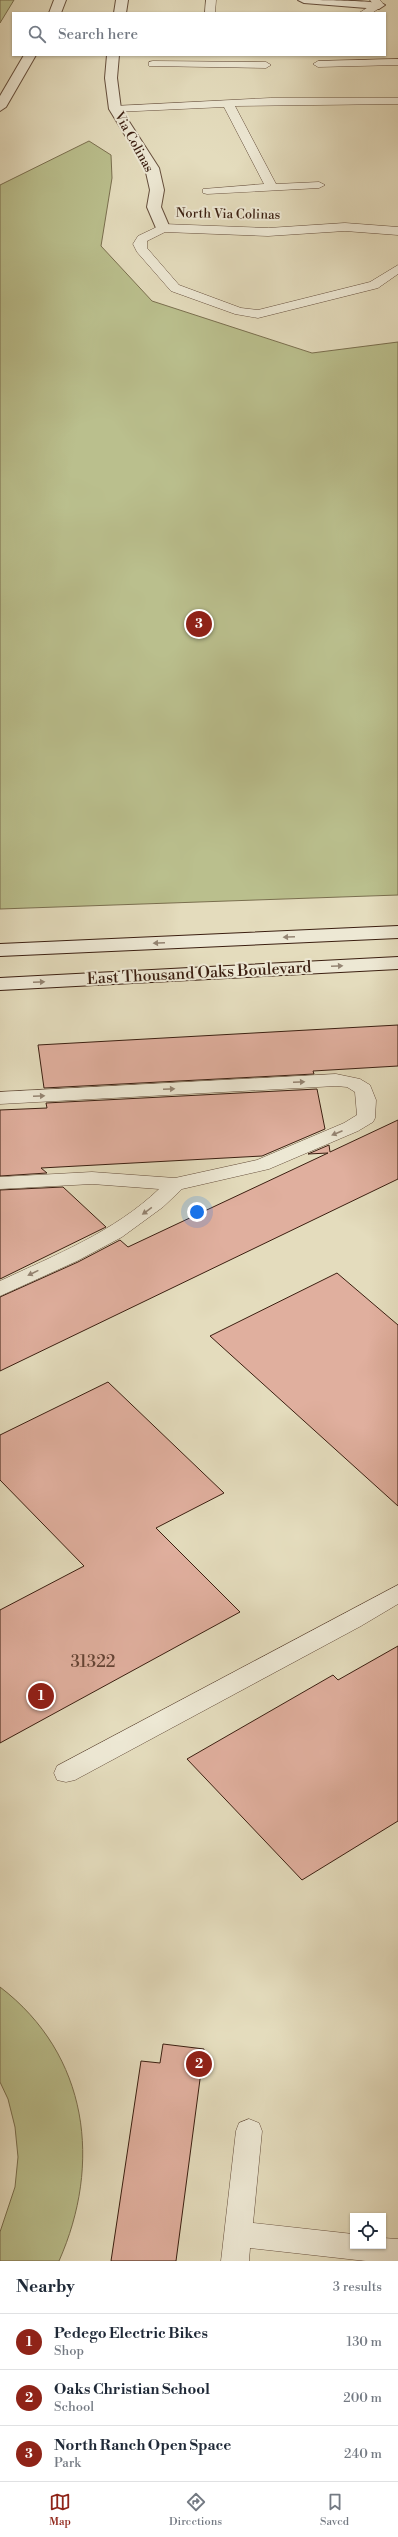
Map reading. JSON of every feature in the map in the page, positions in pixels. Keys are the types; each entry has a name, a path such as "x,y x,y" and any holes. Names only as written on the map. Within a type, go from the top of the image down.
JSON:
{"street":[{"path":"55,12 60,0"},
{"path":"120,12 122,0"},
{"path":"304,0 377,2"},
{"path":"0,107 29,56"},
{"name":"Via Colinas","path":"113,56 111,78 115,109 152,168 157,190 154,207 163,228"},
{"name":"East Thousand Oaks Boulevard","path":"0,950 398,932"},
{"path":"0,960 38,949"},
{"name":"East Thousand Oaks Boulevard","path":"0,984 398,963"}],"lane":[{"path":"210,12 211,0"},
{"path":"365,12 377,2"},
{"path":"318,64 379,59 398,62"},
{"path":"153,64 206,60 266,65"},
{"path":"115,109 227,102 398,101"},
{"name":"North Via Colinas","path":"227,102 272,188"},
{"path":"207,191 319,185"},
{"name":"North Via Colinas","path":"398,232 345,228 268,232 163,228 142,239 139,244 141,249 175,288 239,311 270,312 367,287 374,285 398,269"},
{"path":"0,1098 336,1080 351,1082 364,1088 369,1100 366,1118 352,1127 262,1165 175,1184 92,1178 0,1183"},
{"path":"0,1289 121,1231 155,1205 175,1184"},
{"path":"66,1773 353,1620 398,1593"},
{"path":"235,2261 249,2131"},
{"path":"238,2234 398,2252"}],"green space":[{"path":"0,0 14,0 0,23"},
{"path":"89,141 111,155 112,178 101,246 152,301 312,353 398,342 398,895 0,909 0,185"},
{"path":"0,1987 30,2014 53,2045 69,2078 79,2113 83,2150 80,2187 72,2224 59,2261 0,2261 0,2232 15,2187 18,2157 15,2127 8,2099 0,2082"}],"building":[{"path":"398,1025 398,1066 313,1071 314,1074 44,1088 38,1045"},
{"path":"317,1089 325,1129 262,1156 41,1168 47,1173 0,1176 0,1110 47,1108 46,1103"},
{"path":"398,1120 398,1179 0,1371 0,1297 78,1262 120,1240 128,1247 328,1153 308,1154 329,1145 330,1152"},
{"path":"63,1187 106,1227 0,1279 0,1190"},
{"path":"337,1273 398,1325 398,1506 210,1336"},
{"path":"108,1382 224,1493 156,1528 240,1612 0,1743 0,1610 84,1566 0,1480 0,1435"},
{"path":"398,1646 398,1821 302,1880 187,1759 333,1675 338,1680"},
{"path":"163,2044 204,2049 176,2261 111,2261 141,2061 160,2063"}],"place":[{"name":"North Ranch Open Space","path":"199,624"},
{"name":"Pedego Electric Bikes","path":"41,1696"},
{"name":"Oaks Christian School","path":"199,2064"}]}
